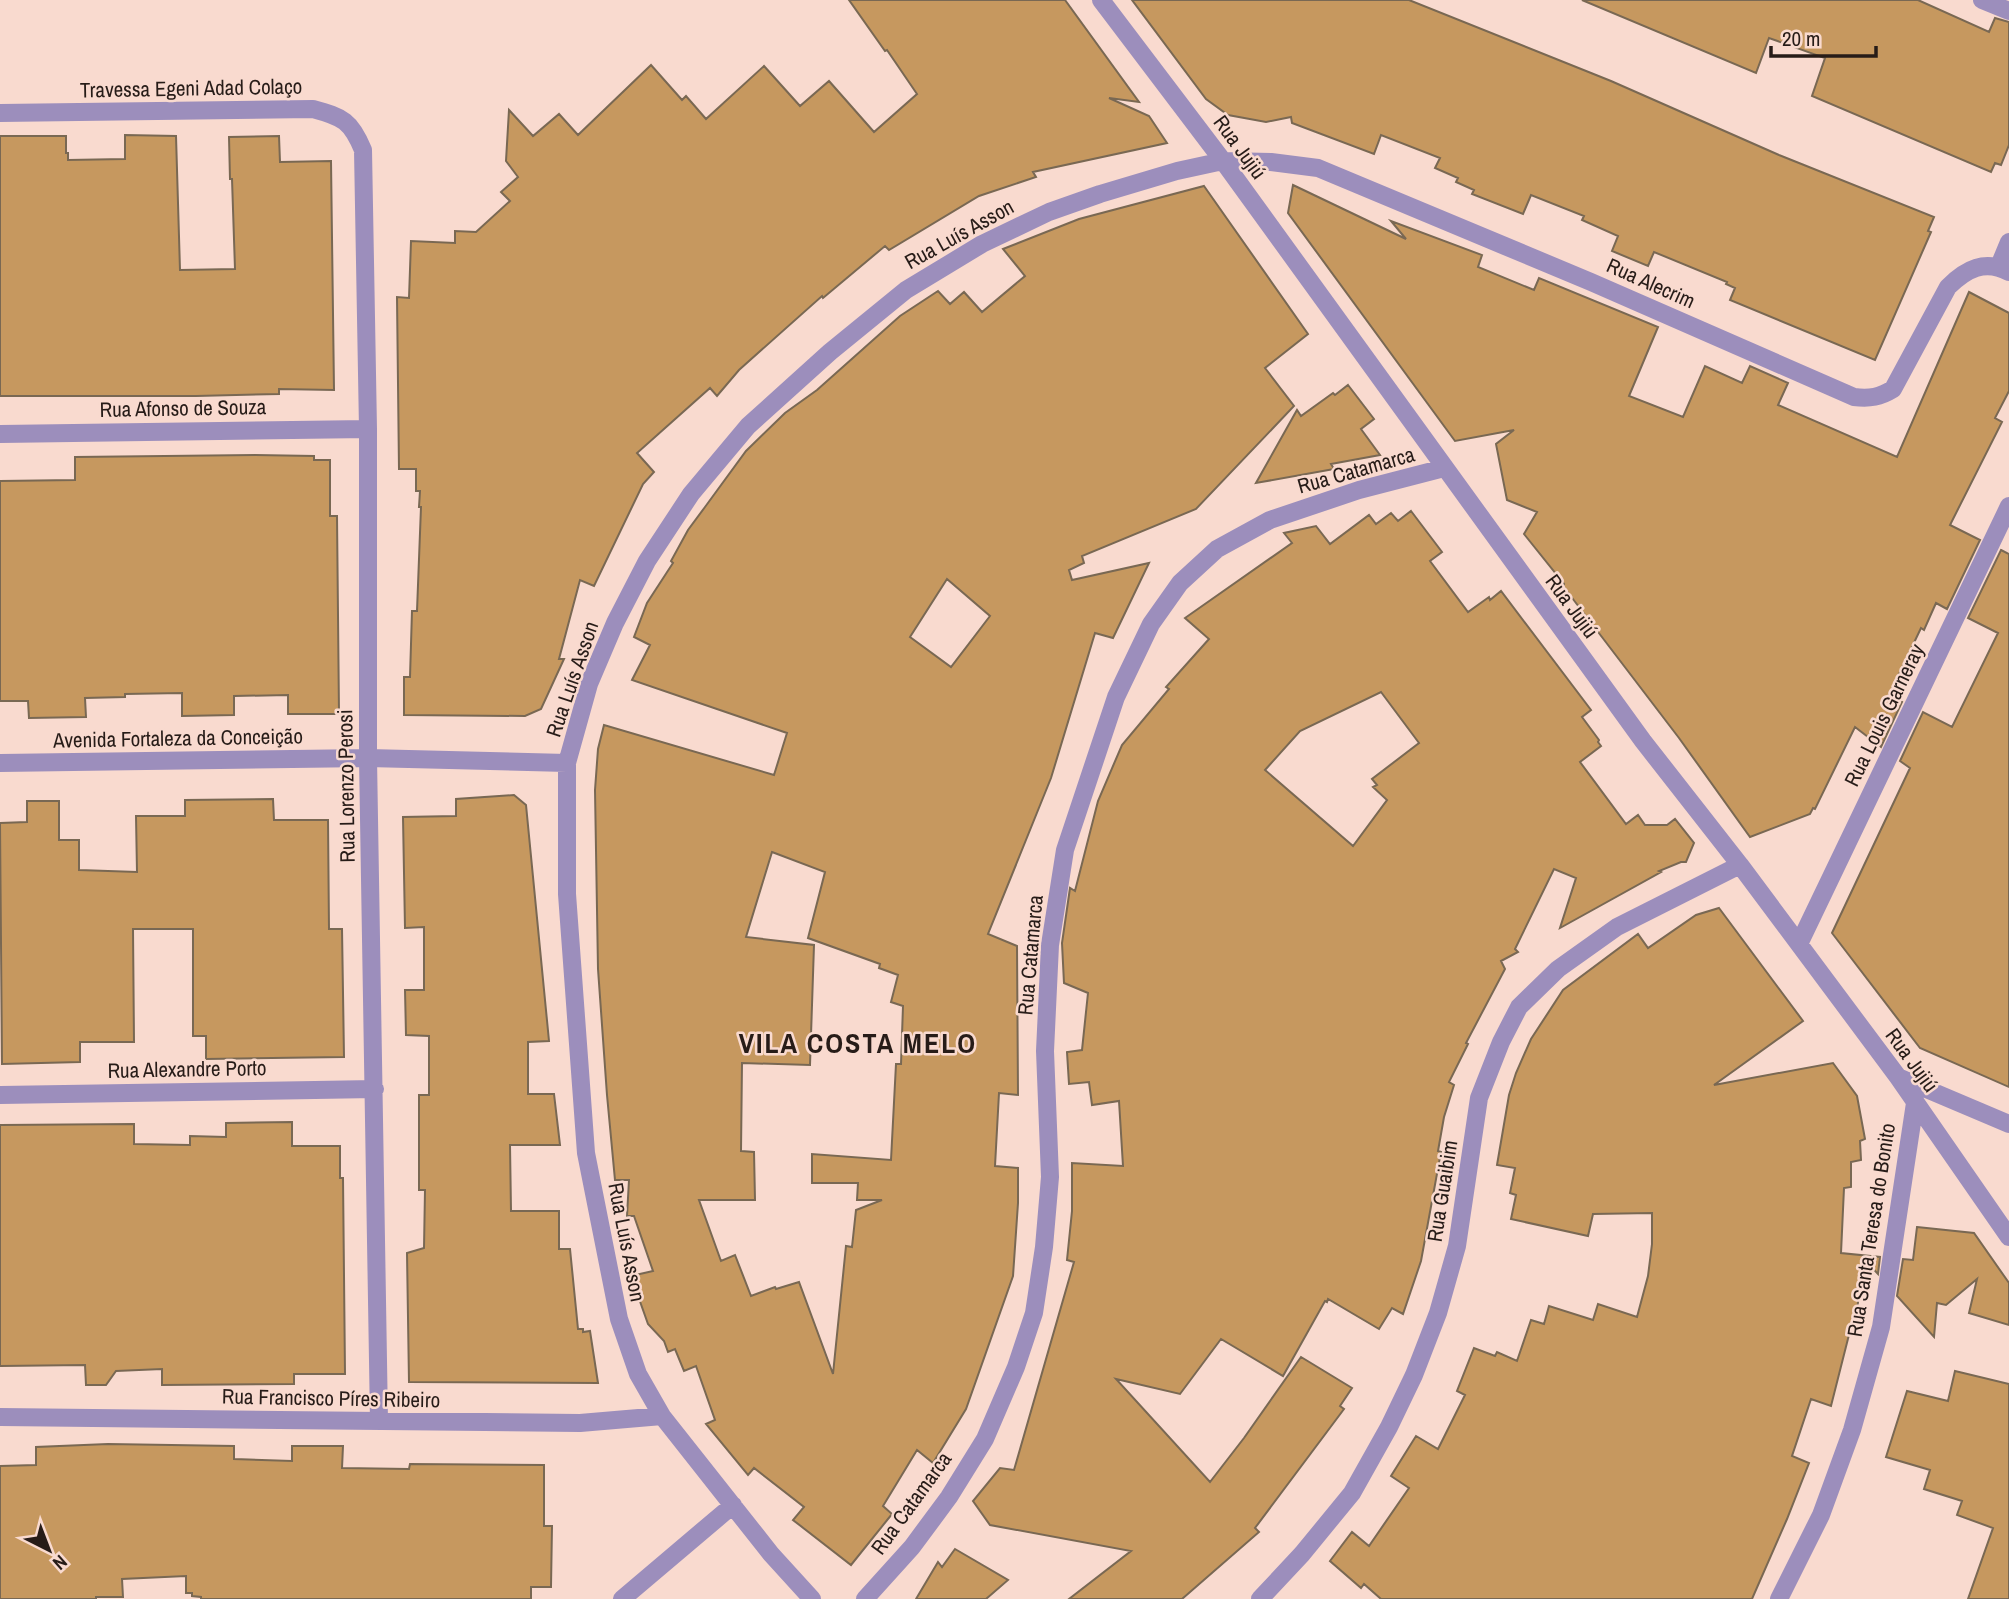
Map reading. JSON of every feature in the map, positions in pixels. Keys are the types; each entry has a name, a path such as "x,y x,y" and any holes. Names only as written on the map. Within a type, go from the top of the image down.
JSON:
{"street":[{"name":"Rua Jujiú","path":"1101,0 1223,161 1643,741 1740,865 1898,1077 2009,1237"},
{"path":"1982,0 2009,11"},
{"name":"Travessa Egeni Adad Colaço","path":"0,113 313,109 338,116 355,131 363,150"},
{"name":"Rua Lorenzo Perosi","path":"363,150 368,429 368,758 379,1421"},
{"name":"Rua Alecrim","path":"1223,161 1271,162 1318,168 1591,282 1854,397 1870,399 1893,389 1948,287 1959,276 1974,267 2004,269"},
{"name":"Rua Luís Asson","path":"812,1599 771,1554 662,1416 638,1374 619,1319 586,1153 568,894 567,763 589,684 615,623 647,561 691,494 748,426 809,370 906,290 982,244 1049,212 1100,194 1177,171 1223,161"},
{"path":"2004,269 2009,242"},
{"name":"Rua Afonso de Souza","path":"0,434 368,429"},
{"name":"Rua Catamarca","path":"864,1599 912,1547 949,1497 985,1439 1016,1367 1034,1313 1044,1247 1050,1177 1045,1051 1050,945 1065,850 1116,697 1151,624 1180,583 1217,549 1270,520 1359,490 1444,468"},
{"name":"Rua Louis Garneray","path":"1799,944 2009,506"},
{"name":"Avenida Fortaleza da Conceição","path":"0,764 368,758 567,763"},
{"name":"Rua Guaibim","path":"1260,1599 1303,1554 1352,1493 1414,1375 1437,1313 1457,1246 1479,1098 1501,1042 1519,1007 1558,969 1617,927 1740,865"},
{"path":"1898,1077 2009,1124"},
{"name":"Rua Alexandre Porto","path":"0,1094 375,1089"},
{"name":"Rua Santa Teresa do Bonito","path":"1779,1599 1821,1515 1852,1430 1881,1327 1915,1103"},
{"name":"Rua Francisco Píres Ribeiro","path":"0,1417 580,1423 662,1416"},
{"path":"622,1599 733,1505"}],"building":[{"path":"849,0 1065,0 1139,102 1109,98 1149,116 1167,143 1033,172 1036,177 979,196 889,250 885,246 823,298 822,296 739,370 717,396 710,388 637,453 654,472 643,484 594,586 580,580 559,659 564,659 541,709 525,716 404,715 404,677 410,677 412,611 417,611 421,507 420,491 416,491 416,469 399,469 397,297 409,298 411,241 455,243 455,231 476,232 510,201 501,192 518,177 506,161 509,110 533,136 559,114 578,135 651,65 682,100 686,96 706,119 764,66 800,106 829,81 874,132 917,94"},
{"path":"1132,0 1409,0 1611,81 1779,155 1934,217 1928,231 1931,232 1875,360 1730,300 1735,288 1726,284 1727,282 1654,252 1648,266 1612,251 1618,236 1582,220 1584,216 1531,195 1523,214 1472,194 1474,190 1456,182 1458,178 1435,168 1440,158 1381,135 1374,154 1292,123 1291,117 1266,122 1228,115 1206,99"},
{"path":"1582,0 1918,0 1989,32 1995,18 2009,22 2009,145 2001,165 1995,163 1991,172 1812,96 1825,58 1769,38 1756,73"},
{"path":"125,135 176,136 180,270 235,269 229,137 279,136 280,162 331,161 334,390 279,389 279,394 196,396 0,396 0,136 66,136 68,160 125,159"},
{"path":"1293,185 1406,239 1391,221 1482,255 1478,267 1534,290 1539,278 1658,327 1629,396 1683,417 1705,366 1742,383 1750,366 1788,383 1778,405 1897,457 1969,292 2009,313 2009,391 1995,418 2002,422 1950,525 1980,540 1947,609 1936,603 1924,630 1921,628 1889,695 1902,702 1881,747 1855,727 1815,809 1813,808 1810,814 1750,837 1679,738 1524,534 1537,512 1507,500 1496,444 1514,430 1455,441 1288,213"},
{"path":"1204,186 1308,334 1265,368 1294,406 1196,509 1082,556 1084,563 1069,570 1072,580 1149,563 1113,638 1095,633 1051,778 988,934 1017,946 1018,1095 999,1093 995,1166 1018,1168 1013,1276 966,1409 933,1463 917,1450 883,1506 892,1514 851,1565 793,1520 804,1507 754,1468 748,1475 706,1424 715,1420 696,1366 684,1371 675,1349 668,1352 664,1341 648,1324 631,1276 653,1271 634,1216 627,1216 629,1180 615,1180 598,969 595,790 598,749 604,725 774,775 787,733 632,680 650,645 634,637 647,603 673,563 671,561 688,530 746,451 785,413 817,390 900,316 938,291 950,304 964,292 982,312 1025,276 1003,249 1079,219","holes":["947,579 990,616 951,667 910,637","772,852 825,872 808,938 880,964 879,968 898,975 891,1002 903,1006 901,1064 896,1064 891,1160 812,1154 812,1183 858,1183 857,1200 882,1200 856,1210 852,1247 846,1246 833,1374 799,1282 751,1296 735,1255 721,1261 699,1200 755,1200 754,1152 741,1151 742,1063 810,1065 814,945 746,937"]},
{"path":"1348,385 1374,419 1361,429 1380,455 1331,464 1334,469 1256,483 1297,410 1301,416"},
{"path":"314,456 314,460 330,460 330,516 337,516 339,714 288,714 288,695 234,696 234,715 182,716 182,693 85,698 86,717 29,718 28,701 0,701 0,481 75,480 75,457"},
{"path":"1411,511 1442,552 1430,561 1468,612 1501,591 1591,710 1582,717 1601,746 1580,762 1626,824 1638,815 1645,825 1667,825 1675,819 1694,843 1686,862 1659,871 1661,872 1560,928 1576,878 1554,869 1515,949 1518,952 1501,961 1505,969 1449,1082 1454,1085 1444,1117 1438,1151 1441,1152 1421,1261 1403,1314 1392,1308 1379,1329 1328,1299 1283,1376 1221,1339 1180,1394 1116,1379 1210,1482 1301,1357 1352,1388 1340,1406 1344,1409 1255,1528 1259,1532 1182,1599 1069,1599 1131,1551 990,1525 973,1501 1000,1468 1014,1470 1074,1262 1067,1260 1072,1211 1072,1163 1123,1166 1119,1101 1092,1105 1089,1082 1069,1084 1067,1052 1082,1050 1088,993 1064,983 1062,943 1070,888 1075,891 1098,801 1122,745 1169,689 1166,687 1209,639 1185,618 1292,543 1284,533 1316,526 1330,544 1369,515 1376,524 1391,513 1398,521","holes":["1381,692 1419,743 1372,779 1377,785 1373,787 1387,800 1353,846 1265,770 1300,731"]},
{"path":"2001,550 2009,554 2009,1087 1920,1048 1832,933 1910,768 1900,761 1923,712 1952,727 1998,633 1968,618"},
{"path":"514,795 526,805 549,1041 528,1042 528,1094 554,1094 560,1145 510,1145 511,1211 559,1211 559,1249 570,1249 578,1329 583,1329 583,1332 590,1331 598,1383 409,1382 407,1253 424,1248 425,1190 419,1190 419,1095 429,1095 429,1036 406,1035 405,990 424,990 424,927 405,928 403,817 456,816 456,799"},
{"path":"273,799 274,820 328,820 329,929 342,929 344,1057 206,1059 206,1036 193,1036 193,929 133,929 134,1042 80,1042 80,1062 2,1064 0,823 27,822 27,801 59,801 59,840 79,840 79,870 137,872 136,816 185,816 185,800"},
{"path":"1719,908 1803,1021 1714,1085 1833,1063 1857,1096 1865,1139 1860,1141 1861,1160 1851,1162 1851,1187 1844,1188 1841,1253 1880,1257 1878,1274 1863,1258 1857,1311 1831,1406 1811,1399 1792,1456 1809,1463 1752,1599 1381,1599 1364,1584 1361,1588 1330,1561 1352,1532 1369,1546 1409,1488 1391,1476 1416,1436 1438,1449 1465,1395 1457,1391 1474,1348 1495,1356 1497,1352 1517,1361 1531,1320 1544,1324 1549,1306 1593,1320 1598,1304 1637,1317 1648,1276 1652,1213 1593,1214 1588,1236 1511,1219 1516,1195 1510,1193 1515,1168 1497,1165 1509,1095 1531,1039 1563,990 1638,934 1648,948 1696,915"},
{"path":"292,1122 292,1146 340,1146 340,1178 343,1178 345,1374 294,1374 294,1384 162,1385 162,1369 116,1371 106,1385 86,1385 85,1365 0,1366 0,1125 134,1124 134,1144 190,1145 190,1136 226,1137 226,1123"},
{"path":"1917,1227 1974,1233 2009,1283 2009,1325 1969,1313 1977,1279 1946,1305 1937,1303 1934,1337 1897,1296 1903,1259 1913,1260"},
{"path":"1955,1371 2009,1384 2009,1599 1968,1599 1993,1528 1957,1515 1962,1501 1924,1489 1930,1470 1886,1457 1907,1391 1948,1401"},
{"path":"108,1444 234,1446 234,1459 292,1461 292,1446 343,1446 342,1468 409,1469 410,1464 544,1465 544,1526 552,1526 551,1587 531,1587 531,1599 201,1599 192,1596 192,1593 186,1593 186,1576 122,1579 123,1597 0,1599 0,1466 36,1465 36,1447"},
{"path":"955,1549 1008,1580 986,1599 916,1599 938,1562 942,1567"}],"district":[{"name":"VILA COSTA MELO","path":"858,1043"}]}
